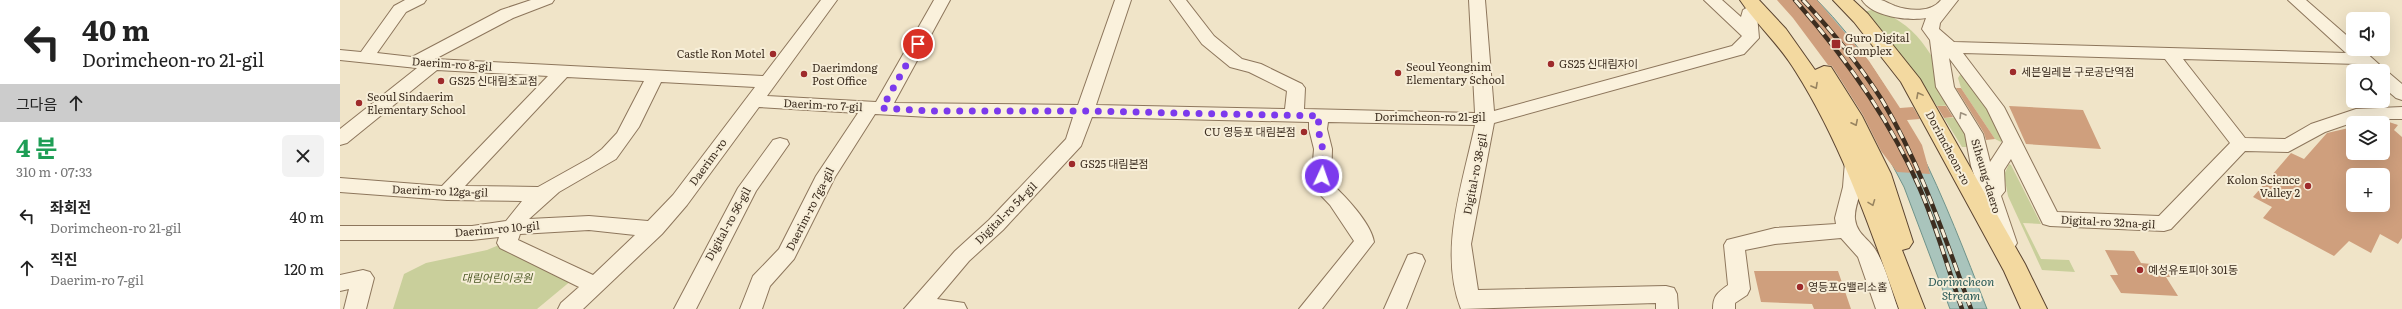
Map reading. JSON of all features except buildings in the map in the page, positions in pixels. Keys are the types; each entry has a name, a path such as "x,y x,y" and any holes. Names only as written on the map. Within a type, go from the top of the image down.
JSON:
{"main road":[{"name":"Dorimcheon-ro","path":"1842,0 1862,18 1910,79 2016,271 2034,309"},
{"path":"1758,3 1800,58 1855,161 1912,309"},
{"path":"1758,3 1782,15 1820,66 1851,116 1880,174 1922,309"}],"street":[{"path":"365,58 400,9 418,0"},
{"path":"415,62 507,14 546,0"},
{"name":"Daerim-ro","path":"569,309 596,286 655,229 680,200 829,0"},
{"name":"Daerim-ro 7ga-gil","path":"751,309 761,282 787,254 826,176 876,108 942,0"},
{"name":"Digital-ro 54-gil","path":"917,308 962,256 996,225 1074,142 1123,0"},
{"path":"1178,0 1208,40 1236,63 1255,68 1296,88 1294,115"},
{"name":"Digital-ro 38-gil","path":"1477,0 1485,119 1461,244 1470,304 1666,294 1666,309"},
{"path":"1712,0 1751,36"},
{"path":"1870,0 1878,5 1908,14 1922,14 1947,4"},
{"path":"2296,0 2368,64"},
{"path":"1751,36 1749,13 1758,3"},
{"path":"1947,4 1940,36 2170,54 2363,59"},
{"name":"Dorimcheon-ro 21-gil","path":"1085,111 1485,119 1738,50 1751,36"},
{"name":"Digital-ro 32na-gil","path":"1940,36 1995,107 2050,219 2164,224 2240,144"},
{"name":"Siheung-daero","path":"1940,36 1945,86 1974,134 1981,166 2016,271"},
{"path":"2170,54 2240,144 2288,146 2318,128 2362,113 2402,113"},
{"name":"Daerim-ro 8-gil","path":"340,56 432,64 767,82"},
{"path":"340,139 432,64"},
{"path":"447,193 563,71"},
{"path":"596,286 507,243 526,209 541,194 609,154 642,108 655,76"},
{"path":"2390,83 2402,94"},
{"name":"Daerim-ro 7-gil","path":"753,101 930,111 1085,111"},
{"path":"1310,309 1364,242 1363,236 1337,200 1323,189 1321,185 1323,150 1318,129 1319,116"},
{"path":"1998,214 1994,170 2012,143"},
{"name":"Digital-ro 56-gil","path":"685,309 748,188 780,144"},
{"path":"1855,161 1853,187 1845,218 1850,236 1866,253 1887,309"},
{"name":"Daerim-ro 12ga-gil","path":"340,185 447,193 541,194"},
{"name":"Daerim-ro 10-gil","path":"340,233 472,233 515,227 589,224 655,229"},
{"path":"1724,309 1724,299 1739,289 1734,245 1775,236 1848,230"},
{"path":"1395,309 1415,261"},
{"path":"340,283 363,278 356,309"},
{"path":"917,308 956,309"}],"green space":[{"path":"1876,9 1906,26 1917,36 1934,60 1956,105 1937,106 1884,34 1863,12"},
{"path":"1960,75 1964,75 1989,108 2003,139 2001,142 1995,139 1961,88 1958,78"},
{"path":"1964,117 1967,147 1962,147 1944,118"},
{"path":"2009,164 2011,165 2041,224 2023,223 2041,259 2069,260 2075,272 2042,270 2008,196 2004,175"},
{"name":"대림어린이공원","path":"499,245 572,280 537,309 393,309 404,274 426,263 487,250"}],"water":[{"name":"Dorimcheon Stream","path":"1781,0 1817,0 1847,33 1873,69 1897,107 1937,186 1987,309 1950,309 1904,187 1867,117 1832,60"}],"railway":[{"path":"1795,0 1849,66 1895,138 1926,204 1962,309"},
{"path":"1803,0 1855,61 1882,100 1896,125 1909,150 1931,202 1971,309"}],"place":[{"name":"Guro Digital Complex","path":"1836,44"},
{"name":"Castle Ron Motel","path":"773,54"},
{"name":"GS25 신대림자이","path":"1551,64"},
{"name":"세븐일레븐 구로공단역점","path":"2013,72"},
{"name":"Seoul Yeongnim Elementary School","path":"1398,73"},
{"name":"Daerimdong Post Office","path":"804,74"},
{"name":"GS25 신대림초교점","path":"441,81"},
{"name":"Seoul Sindaerim Elementary School","path":"359,103"},
{"name":"CU 영등포 대림본점","path":"1304,132"},
{"name":"GS25 대림본점","path":"1072,164"},
{"name":"Kolon Science Valley 2","path":"2308,186"},
{"name":"예성유토피아 301동","path":"2140,270"},
{"name":"영등포G밸리소홈","path":"1800,287"}],"route":[{"path":"918,44 882,108 930,111 1085,111 1319,116 1318,129 1323,150 1322,176"}]}
